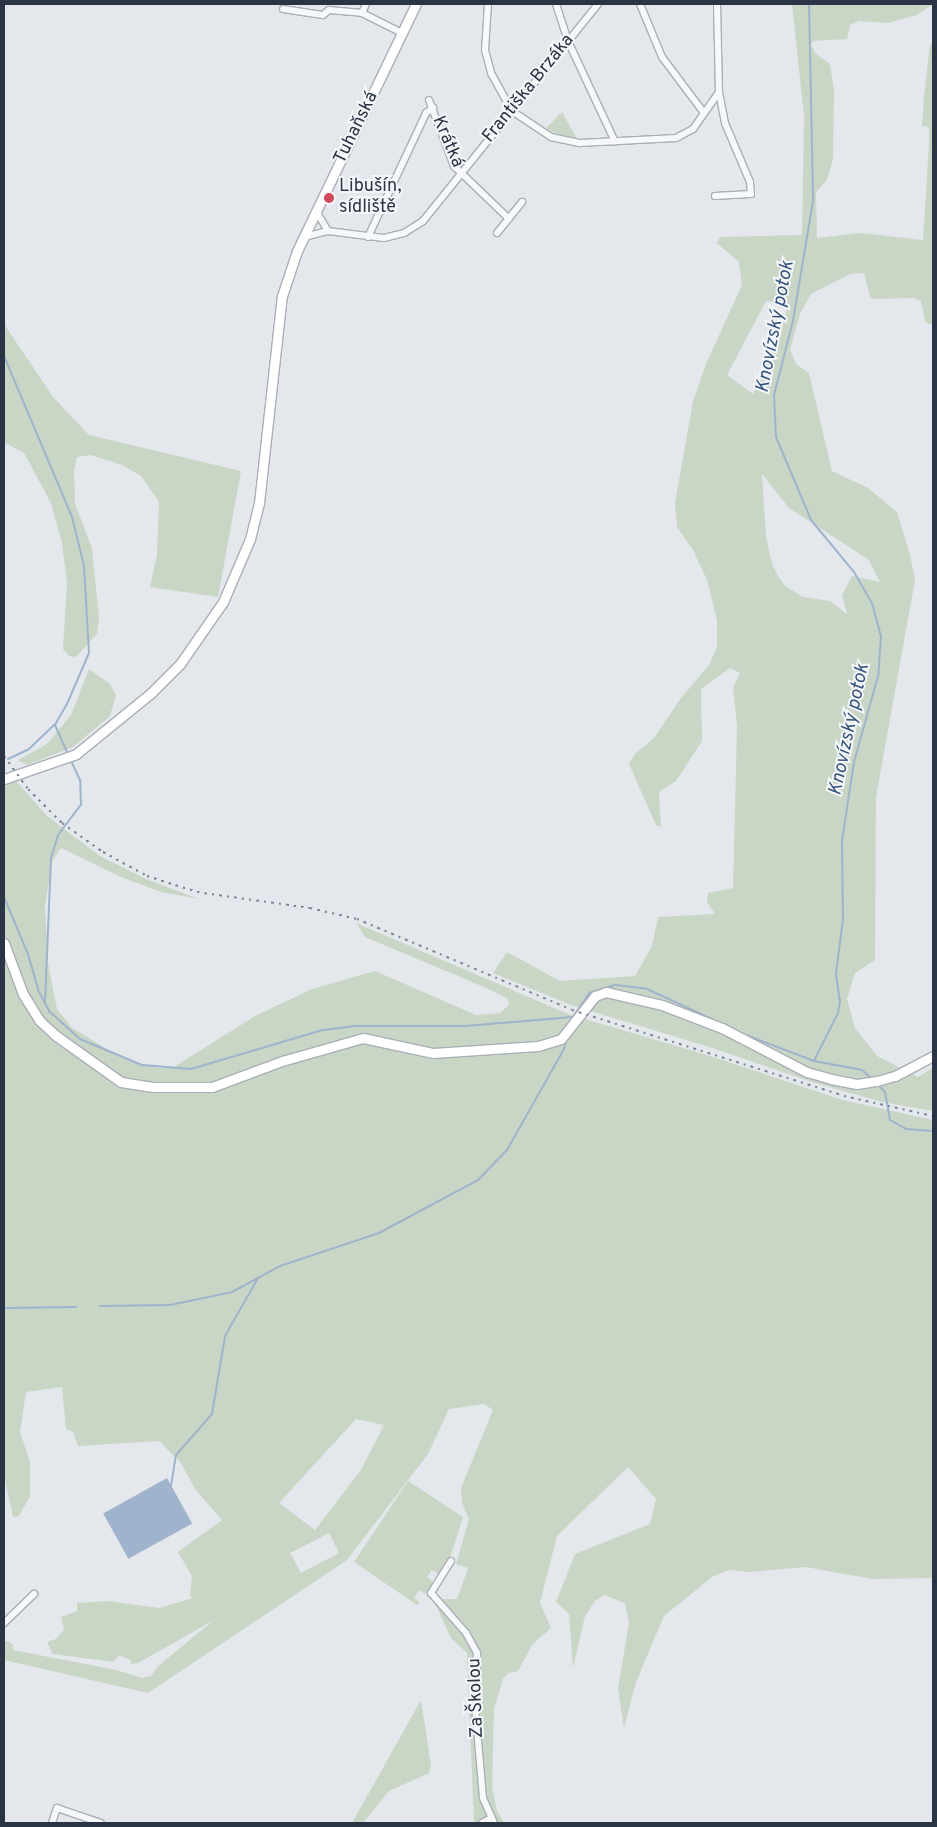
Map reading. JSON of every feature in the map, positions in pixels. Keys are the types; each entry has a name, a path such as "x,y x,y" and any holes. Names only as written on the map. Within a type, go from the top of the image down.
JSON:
{"street":[{"path":"362,13 366,4"},
{"name":"Tuhaňská","path":"4,779 43,768 83,748 151,693 180,664 223,602 250,539 260,503 282,296 297,251 416,4"},
{"path":"488,4 484,28 485,50 491,73 512,111 562,141 615,142 676,138 693,129 719,92"},
{"path":"556,4 568,41 615,142"},
{"name":"Františka Brzáka","path":"304,237 328,231 368,237 395,236 414,228 461,175 598,4"},
{"path":"640,4 662,57 704,113"},
{"path":"715,196 751,194 750,182 725,123 719,92 717,4"},
{"path":"283,9 323,15 330,7 362,13 402,33"},
{"name":"Krátká","path":"430,100 461,175"},
{"name":"Krátká","path":"368,237 426,113 433,108"},
{"path":"461,175 509,219"},
{"path":"497,233 522,202"},
{"path":"316,211 328,231"},
{"path":"4,943 23,994 39,1020 54,1036 121,1082 153,1087 212,1087 282,1061 362,1038 433,1053 538,1046 561,1038 571,1030 594,996 606,992 662,1005 722,1028 807,1072 857,1084 895,1076 933,1056"},
{"name":"Za Školou","path":"450,1561 431,1593 466,1633 477,1653 475,1706 483,1798 493,1821"},
{"path":"4,1623 34,1594"},
{"path":"52,1823 57,1808 101,1823"},
{"path":"482,1823 493,1821"}],"green space":[{"path":"792,4 933,4 917,15 888,23 859,21 850,25 847,39 813,41 811,45 816,54 830,64 834,91 833,159 827,180 816,192 817,238 861,233 923,240 929,127 922,126 930,45 933,44 933,325 925,322 921,301 914,298 875,299 870,297 864,273 850,274 811,294 800,314 790,350 796,364 809,373 832,471 868,488 897,512 910,555 915,580 876,797 875,960 855,973 847,999 855,1028 877,1056 918,1077 933,1068 933,1111 882,1102 812,1082 709,1047 571,1005 493,973 507,952 560,981 635,976 652,946 658,917 715,914 707,902 708,893 733,888 737,727 733,687 740,673 730,668 701,689 702,741 676,781 659,792 661,827 656,825 629,764 635,754 654,738 681,698 709,665 717,647 717,620 707,580 693,550 677,527 675,503 693,401 706,364 742,285 739,262 717,243 720,237 802,235 804,116","holes":["766,301 782,303 787,310 773,353 753,394 727,375","762,474 789,508 869,560 880,582 852,576 842,595 847,614 830,601 803,597 785,586 778,576 772,564 766,537"]},
{"path":"562,112 577,139 562,137 546,128"},
{"path":"4,324 53,397 89,435 241,471 218,597 150,587 157,555 159,502 141,476 122,465 91,455 77,457 74,471 75,504 92,548 99,618 97,634 76,657 69,656 63,649 67,584 62,543 51,503 24,453 4,442"},
{"path":"89,669 110,684 116,695 110,716 73,747 27,765 18,760 47,744 71,715"},
{"path":"16,781 47,816 100,856 146,879 199,899 161,892 121,877 61,848 52,861 45,906 48,963 57,1009 72,1028 122,1058 157,1068 174,1067 255,1016 312,989 375,971 476,1015 500,1013 509,1005 508,999 491,990 365,937 356,923 568,1014 707,1055 843,1100 933,1120 933,1578 872,1579 806,1567 749,1572 729,1570 712,1577 664,1616 636,1682 624,1728 618,1688 629,1623 625,1603 604,1595 595,1601 585,1616 573,1668 569,1614 556,1602 575,1554 650,1524 656,1499 628,1467 557,1536 540,1603 551,1628 532,1645 518,1671 508,1673 503,1679 494,1709 492,1788 497,1811 504,1823 474,1823 467,1653 451,1638 433,1599 457,1599 468,1568 456,1564 469,1519 462,1503 461,1488 493,1410 484,1404 449,1409 428,1454 347,1560 148,1693 4,1660 4,1642 9,1641 13,1645 13,1650 116,1670 142,1678 151,1676 158,1666 214,1620 138,1663 131,1664 131,1660 119,1655 114,1662 53,1654 47,1642 56,1639 64,1630 61,1617 77,1611 77,1603 108,1601 159,1608 193,1598 190,1596 192,1576 178,1552 222,1520 195,1489 181,1463 159,1441 78,1446 73,1432 66,1429 62,1387 26,1392 20,1432 30,1462 30,1496 19,1516 13,1517 4,1475 4,785","holes":["356,1419 384,1425 361,1470 315,1530 279,1503","329,1533 339,1553 301,1573 290,1553"]},
{"path":"408,1481 463,1517 449,1561 439,1574 432,1570 427,1577 433,1582 425,1594 419,1590 414,1598 420,1602 417,1605 354,1562"},
{"path":"421,1700 431,1766 429,1773 389,1791 363,1823 352,1823"}],"water":[{"path":"167,1478 192,1523 128,1559 103,1513"}],"waterway":[{"name":"Knovízský potok","path":"809,4 813,201 793,321 774,395 776,437 811,520 854,572 872,603 881,637 878,676 854,762 842,840 843,919 836,974 840,1001 838,1013 814,1061 862,1070 871,1078"},
{"path":"4,356 72,517 84,566 89,653 67,704 55,725 68,754"},
{"path":"8,759 29,749 54,725"},
{"path":"45,1002 51,858 58,835 81,805 80,780 70,759"},
{"path":"4,897 28,954 38,990 49,1011 80,1039 142,1065 191,1069 323,1030 354,1026 465,1026 573,1017 589,993 616,985 647,989 714,1020"},
{"path":"746,1035 814,1061"},
{"path":"100,1306 170,1305 232,1292 280,1266 379,1233 478,1180 507,1150 564,1049 567,1037"},
{"name":"Knovízský potok","path":"878,1085 885,1092 890,1120 906,1129 933,1131"},
{"path":"171,1486 176,1455 212,1414 225,1336 258,1278"},
{"path":"4,1308 76,1307"}],"railway":[{"path":"4,756 28,789 62,823 103,852 147,876 197,892 310,908 357,919 572,1010 844,1096 933,1116"}],"place":[{"name":"Libušín, sídliště","path":"329,198"}]}
